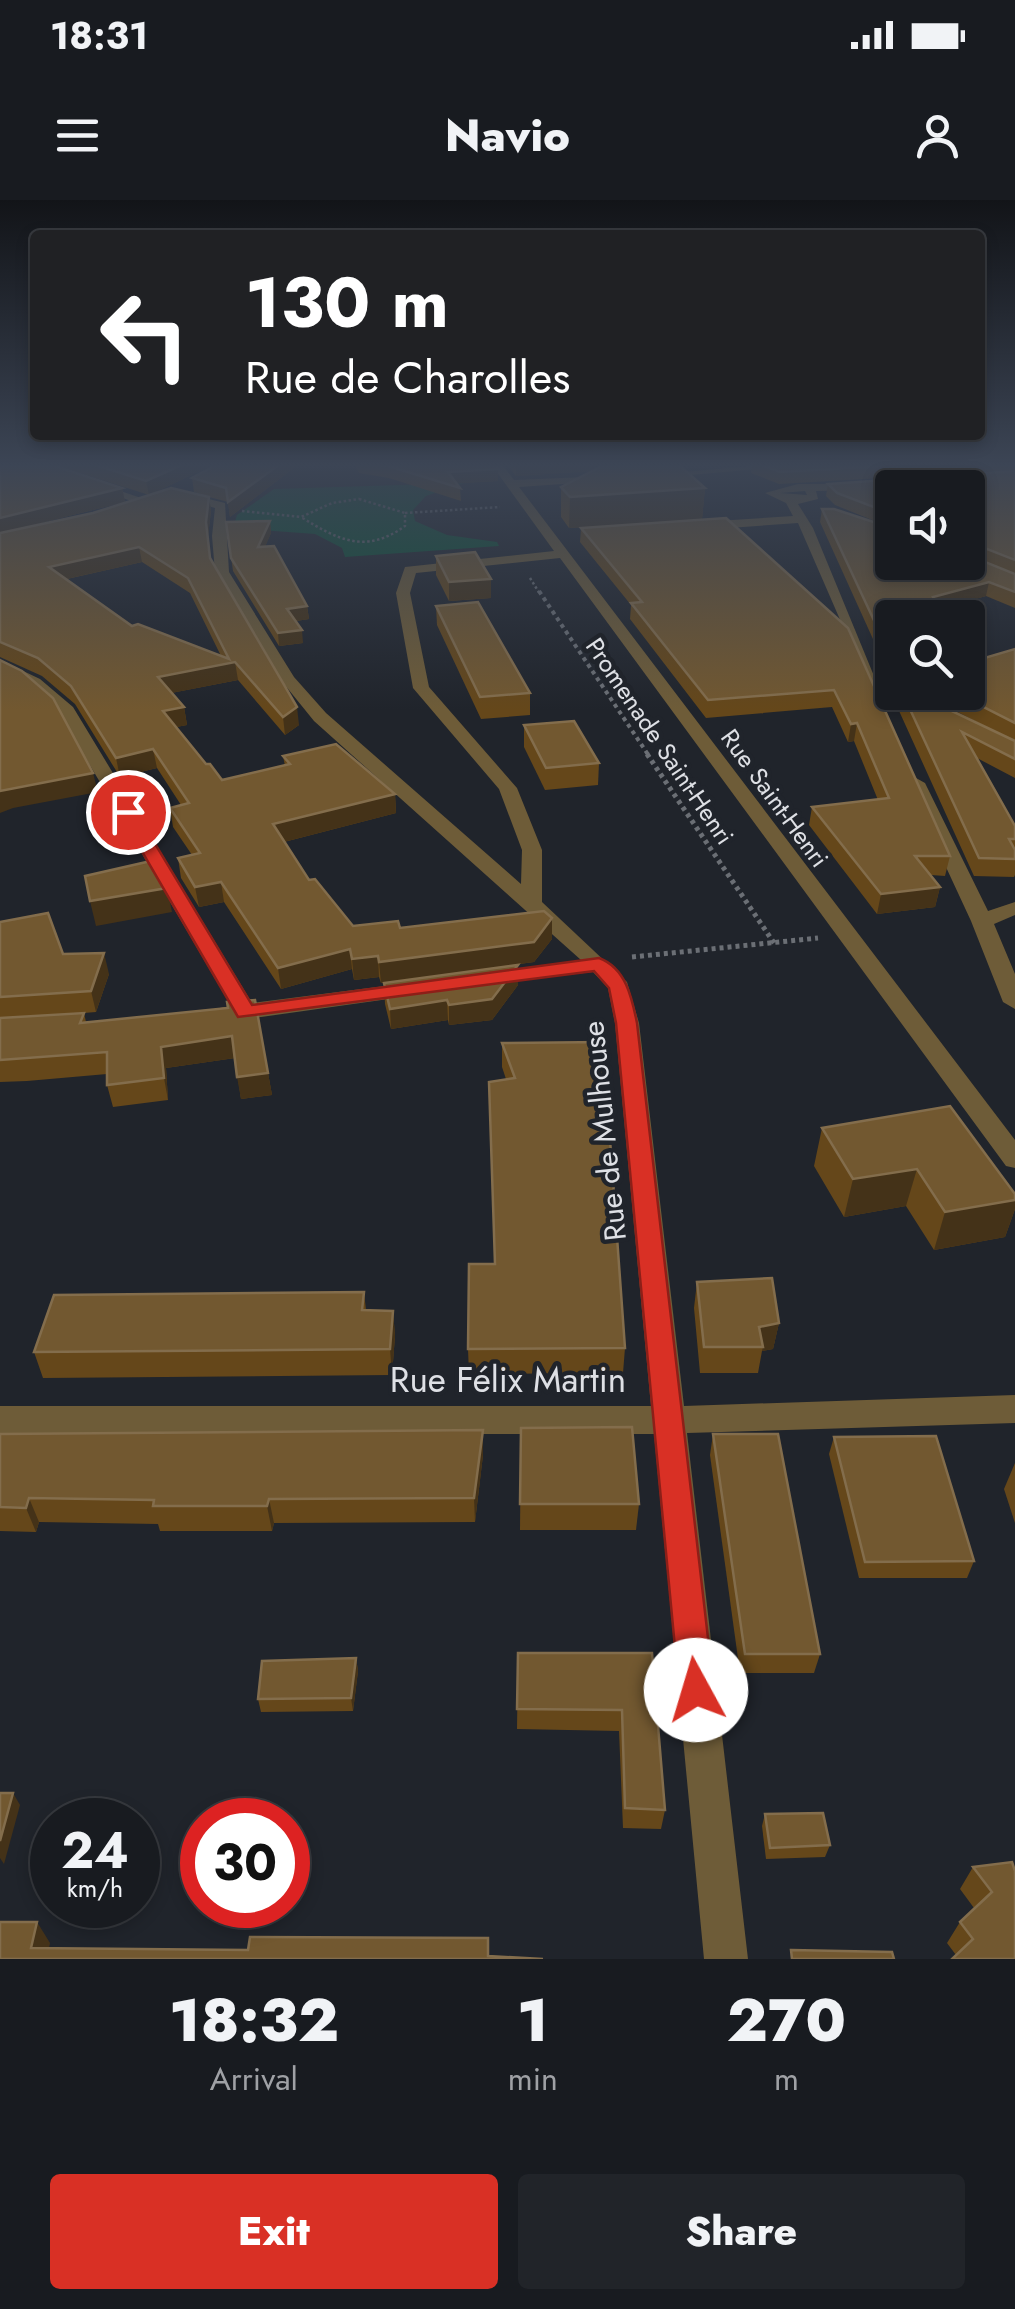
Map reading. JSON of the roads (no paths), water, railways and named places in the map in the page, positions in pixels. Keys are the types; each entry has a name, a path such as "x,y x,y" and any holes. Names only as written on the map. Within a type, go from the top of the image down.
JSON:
{"street":[{"name":"Rue de Mulhouse","path":"219,546 222,572 288,678 320,716 619,987 626,1023 726,1959"},
{"path":"531,906 532,850 508,788 420,688 403,593 410,570 516,558 564,546"},
{"name":"Rue Saint-Henri","path":"569,546 844,936 1015,1160"},
{"path":"812,546 885,712"},
{"path":"0,665 34,682 67,711 246,1012"},
{"path":"871,680 875,682"},
{"path":"906,760 1014,998"},
{"path":"982,921 1015,908"},
{"path":"206,1016 596,963"},
{"name":"Rue Félix Martin","path":"0,1420 666,1420 1015,1409"}]}
